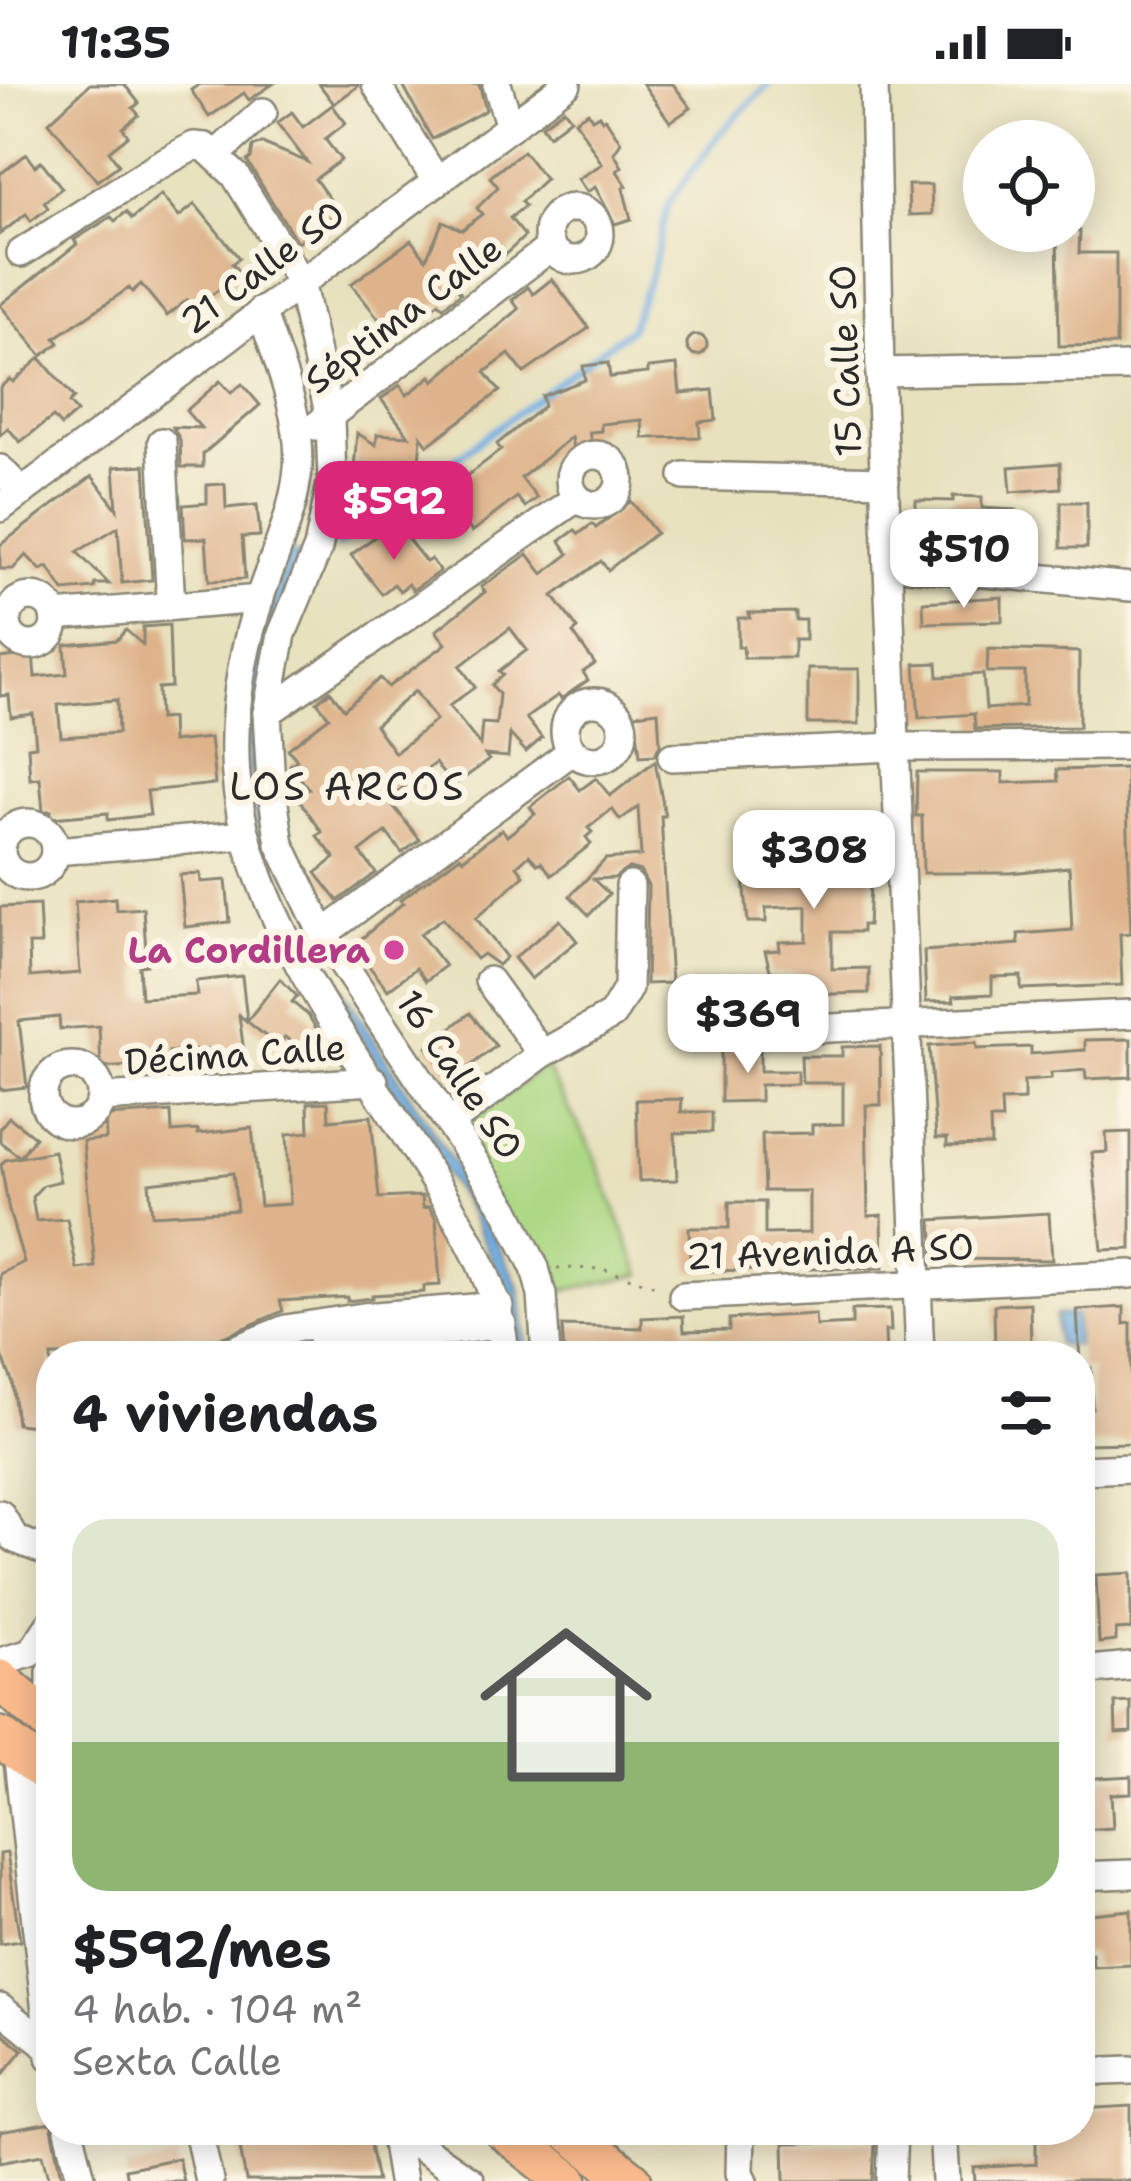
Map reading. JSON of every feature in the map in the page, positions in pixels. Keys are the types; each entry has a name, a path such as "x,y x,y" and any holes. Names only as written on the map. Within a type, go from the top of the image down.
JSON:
{"highway":[{"path":"0,1681 36,1709"},
{"path":"9,1743 36,1764"},
{"path":"522,2145 568,2181"},
{"path":"589,2145 632,2181"}],"street":[{"path":"376,84 437,182"},
{"path":"496,84 510,127"},
{"name":"21 Calle SO","path":"11,500 568,84"},
{"name":"15 Calle SO","path":"874,84 880,372 919,1341"},
{"path":"21,253 194,146 218,154 262,112"},
{"name":"16 Calle SO","path":"218,154 300,281 330,418 332,479 318,548 282,634 267,713 280,844 323,934 450,1124 535,1268 545,1341"},
{"name":"Séptima Calle","path":"296,435 330,418 551,247"},
{"name":"16 Calle SO","path":"261,311 286,385 296,435 292,506 260,599 236,704 232,763 246,835 277,919 467,1227 501,1315 504,1341"},
{"path":"880,372 1131,367"},
{"path":"162,442 171,606"},
{"path":"0,469 11,500"},
{"path":"684,476 885,481"},
{"path":"267,713 577,498"},
{"path":"888,564 1131,586"},
{"path":"54,616 260,599"},
{"path":"672,757 896,747 1131,746"},
{"path":"323,934 572,751"},
{"path":"55,850 246,835"},
{"path":"450,1124 542,1054 612,1015 628,988 630,886"},
{"path":"489,981 542,1054"},
{"path":"724,1033 1131,1014"},
{"name":"Décima Calle","path":"101,1098 374,1082"},
{"path":"467,1227 501,1211"},
{"name":"21 Avenida A SO","path":"683,1296 1131,1274"},
{"path":"325,1341 412,1335 501,1315"},
{"path":"1095,1469 1131,1468"},
{"path":"0,1514 15,1539 36,1547"},
{"path":"0,1662 31,1652 36,1645"},
{"path":"1095,1670 1131,1666"},
{"path":"9,1743 36,1946"},
{"path":"1095,1875 1131,1874"},
{"path":"0,2008 36,2040"},
{"path":"1095,2071 1131,2070"},
{"path":"74,2145 82,2181"},
{"path":"201,2145 208,2181"},
{"path":"397,2145 402,2181"},
{"path":"419,2145 470,2181"},
{"path":"741,2145 744,2181"},
{"path":"891,2181 892,2145"},
{"path":"944,2145 946,2181"},
{"path":"421,2181 439,2158"}],"path":[{"name":"21 Avenida A SO","path":"535,1268 603,1269 683,1296"}],"green space":[{"path":"545,1066 593,1152 641,1275 541,1295 452,1135"}],"water":[{"path":"287,553 301,555 266,663 275,862 313,944 478,1202 519,1288 525,1341 515,1341 506,1288 467,1207 304,948 265,863 252,799 246,717 254,662"},
{"path":"1056,1315 1075,1315 1076,1341 1057,1341"}],"building":[{"path":"90,84 124,84 139,103 133,108 139,115 123,128 128,136 109,151 119,165 97,181 49,122"},
{"path":"200,84 273,84 249,100 244,93 209,117 191,90"},
{"path":"319,84 358,84 358,86 334,104"},
{"path":"402,84 479,84 486,110 432,139"},
{"path":"643,84 673,84 691,108 670,122"},
{"path":"332,105 346,123 325,139 341,160 315,179 339,212 297,242 247,161 253,147 262,143 307,162 277,123 292,112 303,127"},
{"path":"564,109 571,118 549,135 542,125"},
{"path":"588,112 592,119 605,118 621,142 614,153 622,167 617,171 627,186 623,188 631,219 615,224 595,187 587,192 578,179 602,164 575,120"},
{"path":"523,151 545,179 510,218 525,236 497,262 488,250 452,281 461,293 443,307 439,302 394,338 351,284 411,240 426,259 443,221 462,230 482,214 477,208 498,187 490,177"},
{"path":"27,154 35,166 41,161 62,188 31,221 26,214 0,234 0,174"},
{"path":"908,185 931,185 932,214 909,215"},
{"path":"161,195 179,217 195,204 239,258 232,264 241,274 193,308 187,300 167,316 141,284 132,292 129,288 55,338 59,343 42,356 0,305 77,244 74,240 111,217 115,221 126,212 132,219"},
{"path":"1057,252 1116,253 1116,345 1059,346"},
{"path":"552,279 589,328 524,373 509,354 485,372 500,391 428,445 421,436 418,474 410,474 410,483 396,482 395,495 371,493 374,470 354,469 357,433 376,445 377,434 409,436 381,399 400,385 407,395 431,376 434,381 519,309 512,300 528,287 533,294"},
{"path":"697,335 707,345 697,355 687,345"},
{"path":"40,358 74,398 69,403 77,412 61,426 53,417 20,442 8,428 0,435 0,387"},
{"path":"608,363 610,377 677,365 680,393 713,390 716,420 699,422 700,437 643,438 642,420 601,424 601,431 589,432 592,445 573,449 571,437 521,478 537,498 525,507 517,497 472,532 443,494 501,450 497,444 544,406 542,396 585,380 583,366"},
{"path":"220,381 231,393 242,384 260,405 203,454 203,467 181,467 180,440 173,427 201,428 186,411"},
{"path":"1060,463 1061,488 1011,492 1009,467"},
{"path":"145,465 152,580 122,583 118,527 77,552 109,584 64,591 48,567 41,570 26,555 13,569 0,569 0,545 92,476 117,509 114,467"},
{"path":"225,484 226,508 257,505 260,536 242,537 245,579 209,581 206,538 185,539 183,505 207,503 207,485"},
{"path":"953,496 982,497 982,508 1016,510 1013,548 980,545 979,549 948,548 948,552 915,548 916,500 953,501"},
{"path":"631,501 656,533 608,570 601,561 553,596 578,629 573,633 595,664 583,672 588,680 526,718 542,738 526,752 510,734 508,757 485,755 489,760 453,786 435,763 388,799 420,840 402,853 386,832 360,852 376,873 338,901 316,873 335,858 317,836 322,832 298,798 309,789 290,765 297,760 288,749 329,717 317,702 330,691 344,709 380,678 388,687 446,644 436,631 485,592 481,587 528,554 543,574 569,554 560,541 575,530 579,534 592,524 596,528","holes":["510,628 527,650 499,671 503,675 492,685 499,694 496,724 482,723 480,745 449,706 475,687 460,666","415,691 436,720 395,753 375,725"]},
{"path":"1061,502 1087,502 1087,548 1061,548"},
{"path":"386,528 395,540 403,533 426,562 431,559 440,571 413,590 408,584 400,591 394,584 382,594 351,555"},
{"path":"1002,597 1002,621 924,623 923,602"},
{"path":"795,612 795,620 805,620 805,640 794,640 794,658 744,658 743,647 738,647 738,618 750,618 748,613"},
{"path":"169,625 171,687 158,688 159,719 171,718 172,742 210,738 215,784 147,791 150,815 108,820 108,813 51,818 51,811 43,811 40,778 30,779 28,747 36,746 33,714 11,717 9,695 0,696 0,658 33,654 35,677 67,674 65,645 117,640 126,630 143,645 143,627","holes":["117,700 118,733 61,737 58,705"]},
{"path":"988,649 1079,652 1079,727 975,729 974,714 919,718 915,664 937,663 938,677 983,674 986,709 1025,706 1025,672 987,672"},
{"path":"808,669 859,669 859,724 808,724"},
{"path":"658,711 660,744 655,755 640,756 635,714"},
{"path":"655,761 665,816 661,816 671,983 646,984 648,886 640,871 629,868 614,878 593,879 609,894 589,915 570,896 606,859 641,856 638,807 620,820 612,809 588,828 592,832 586,837 591,844 552,875 529,855 517,866 524,875 476,918 506,957 498,965 483,954 476,959 443,918 420,934 445,966 426,981 416,968 388,990 353,946 403,903 400,900 460,856 463,859 502,829 507,836 535,814 530,807 569,776 580,790 596,778 610,796"},
{"path":"1126,768 1131,933 1120,934 1122,985 1021,989 1021,976 992,977 992,994 926,1002 924,951 1019,944 1018,934 1072,930 1069,867 923,873 922,816 916,816 917,772 1003,772 1003,783 1058,781 1057,770"},
{"path":"872,849 868,925 862,925 862,932 832,932 832,969 869,968 869,993 800,995 800,974 771,974 765,951 780,950 779,942 807,941 807,906 766,908 766,922 748,922 742,858"},
{"path":"200,873 201,882 226,880 230,922 185,927 180,875"},
{"path":"115,898 116,910 143,908 147,965 139,966 141,998 197,995 196,981 242,976 247,1021 280,979 297,996 292,1002 319,1033 305,1052 285,1037 278,1046 239,1015 244,1052 216,1057 215,1049 169,1052 170,1070 147,1071 146,1065 101,1068 99,1026 60,1029 59,1017 19,1021 27,1087 0,1090 0,907 39,905 41,944 29,944 30,977 80,973 75,902"},
{"path":"560,920 577,941 531,979 514,958"},
{"path":"470,1013 496,1046 452,1080 427,1047"},
{"path":"1131,1039 1131,1077 1086,1079 1085,1070 1024,1081 1024,1100 1001,1101 1002,1120 990,1120 991,1145 947,1146 947,1138 936,1138 929,1046 1031,1047 1031,1054 1085,1050 1085,1040"},
{"path":"880,1046 881,1105 866,1105 868,1216 882,1215 883,1268 809,1269 809,1259 766,1260 766,1270 690,1271 689,1228 729,1228 729,1202 765,1202 765,1234 809,1233 809,1191 764,1191 762,1134 812,1133 812,1125 843,1124 843,1083 802,1083 801,1056 842,1056 842,1047"},
{"path":"760,1049 760,1071 797,1071 797,1084 760,1085 760,1101 721,1102 721,1050"},
{"path":"682,1099 681,1112 712,1112 712,1132 675,1133 677,1180 639,1181 636,1100"},
{"path":"328,1102 329,1120 371,1116 379,1198 422,1196 423,1208 429,1207 436,1219 440,1285 424,1286 424,1292 347,1301 347,1297 280,1301 283,1311 214,1341 36,1341 36,1426 17,1424 12,1381 0,1350 0,1274 24,1262 9,1211 1,1165 5,1160 54,1151 60,1181 43,1185 32,1197 36,1221 67,1219 77,1269 95,1267 83,1141 106,1139 105,1116 171,1112 172,1132 252,1128 260,1206 290,1204 287,1134 309,1132 308,1103","holes":["233,1173 237,1210 152,1215 149,1183"]},
{"path":"9,1117 35,1137 20,1157 0,1142 0,1128"},
{"path":"1131,1132 1131,1249 1102,1250 1092,1153 1107,1152 1106,1133"},
{"path":"1049,1213 1052,1260 934,1259 932,1220"},
{"path":"1030,1303 1031,1341 995,1341 994,1305"},
{"path":"1124,1307 1124,1324 1131,1323 1131,1443 1095,1444 1095,1341 1079,1341 1077,1310"},
{"path":"890,1309 891,1331 885,1331 885,1341 563,1341 562,1326 642,1328 642,1318 683,1316 684,1331 729,1330 729,1319 815,1314 816,1326 852,1324 852,1310"},
{"path":"1131,1573 1131,1629 1116,1630 1116,1641 1099,1643 1096,1575"},
{"path":"1131,1702 1131,1732 1116,1733 1115,1703"},
{"path":"1131,1776 1131,1793 1111,1794 1113,1828 1095,1829 1095,1778"},
{"path":"7,1853 20,1941 0,1944 0,1854"},
{"path":"1131,1910 1131,1965 1095,1967 1095,1914"},
{"path":"0,2031 23,2050 0,2078"},
{"path":"1131,2106 1131,2181 975,2181 974,2168 1036,2164 1036,2145 1095,2145 1095,2108"},
{"path":"36,2126 36,2145 56,2145 63,2181 50,2181 43,2154 0,2162 0,2132"},
{"path":"240,2145 370,2145 377,2181 246,2181"},
{"path":"784,2145 875,2145 873,2181 785,2181"},
{"path":"178,2158 183,2181 127,2181 125,2169"}],"waterway":[{"path":"338,546 630,329 653,269 668,204 720,133 769,84"}],"place":[{"name":"La Cordillera","path":"394,950"}],"district":[{"name":"LOS ARCOS","path":"348,786"}]}
